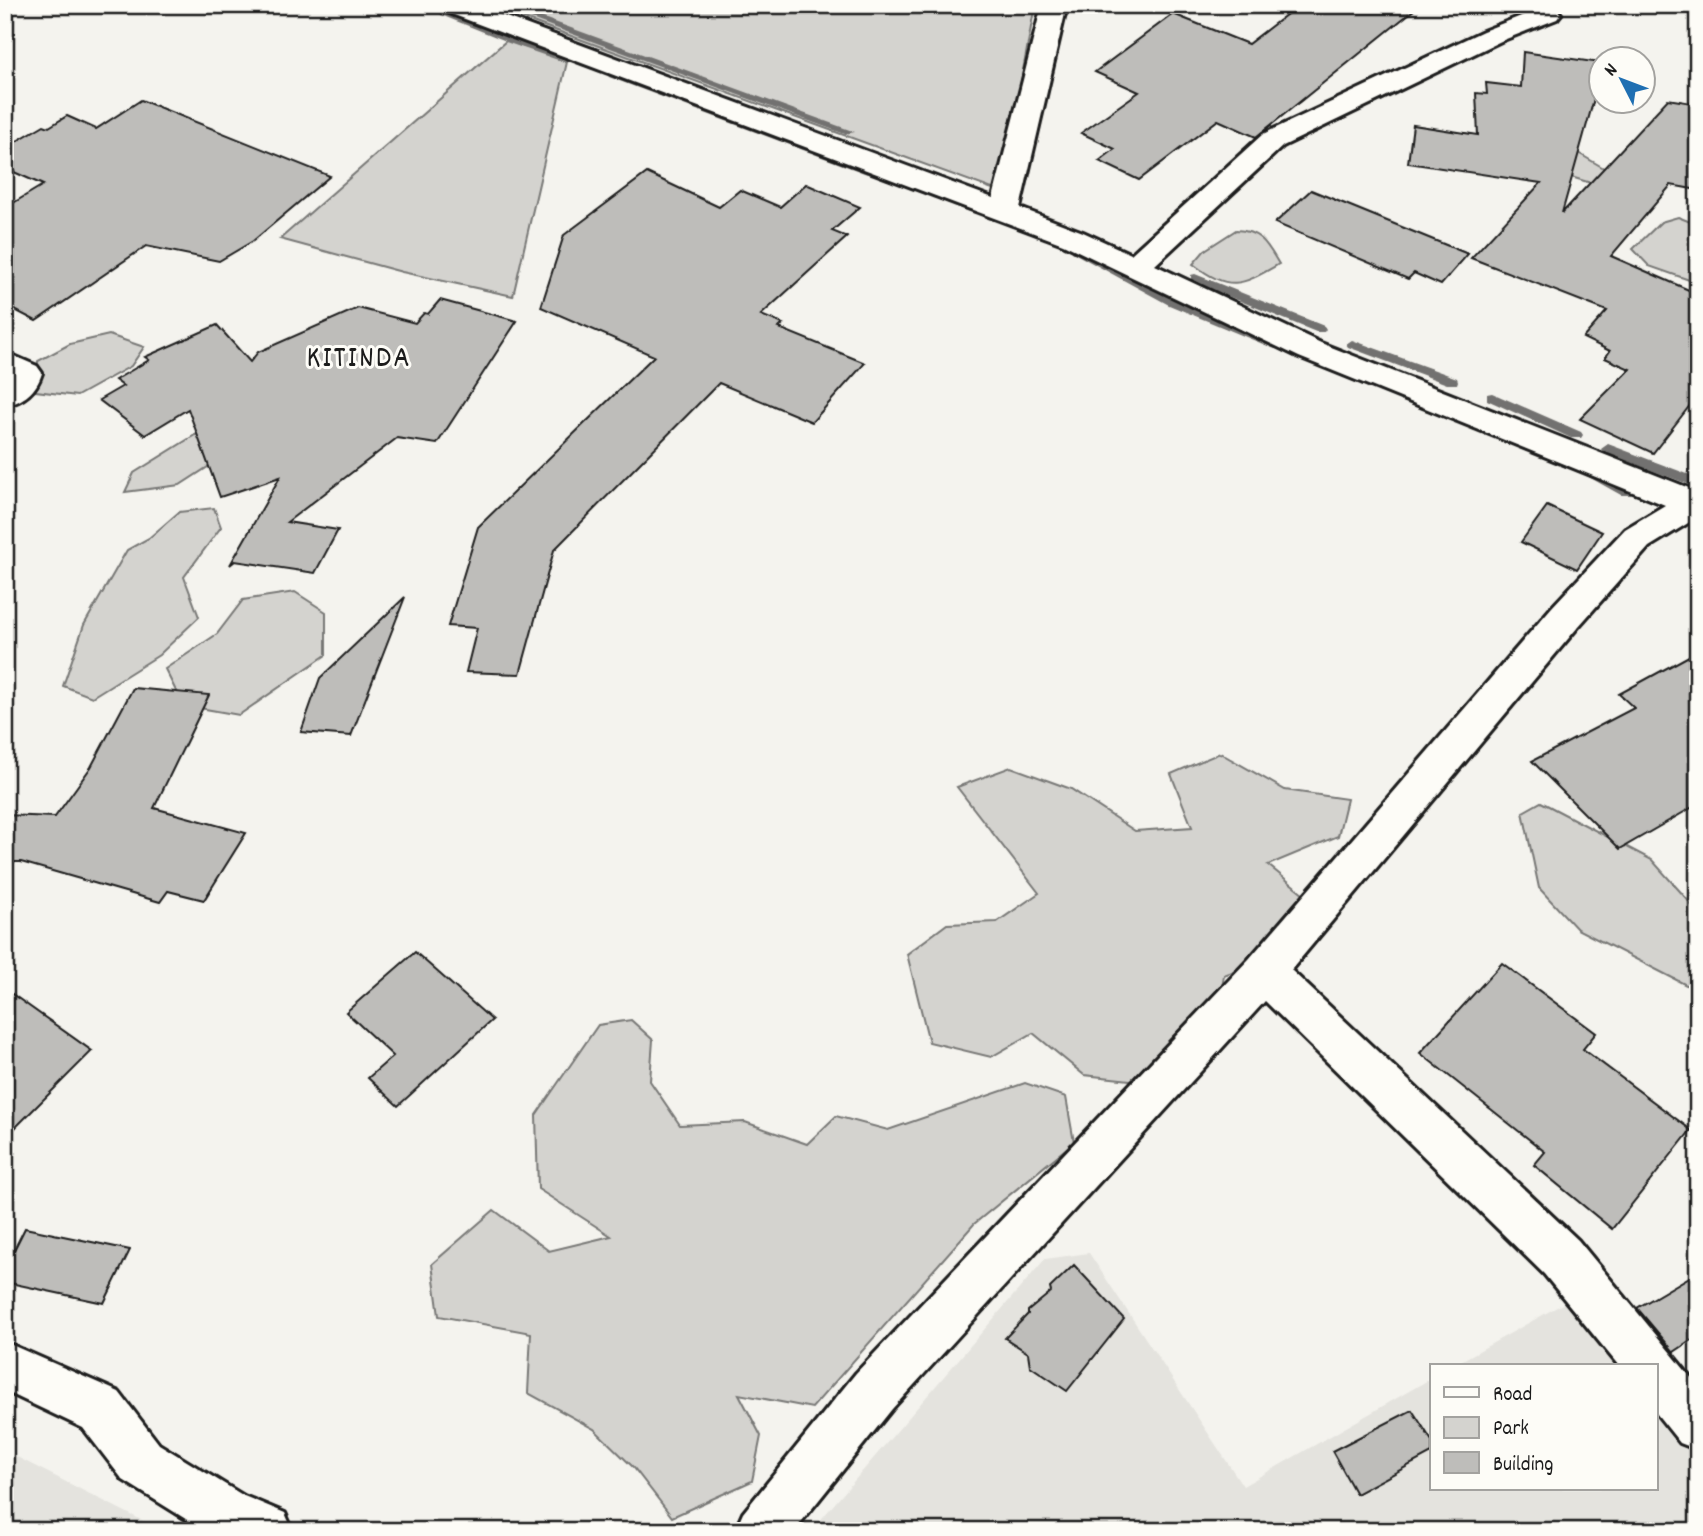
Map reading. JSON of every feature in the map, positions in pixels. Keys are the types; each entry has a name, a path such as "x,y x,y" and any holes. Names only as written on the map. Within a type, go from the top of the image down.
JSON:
{"street":[{"path":"450,5 1073,238 1310,350 1697,503"},
{"path":"1004,213 1055,5"},
{"path":"1134,268 1273,140 1492,36 1548,14"},
{"path":"5,362 26,373 23,383 5,395"},
{"path":"761,1531 874,1391 1264,972 1565,617 1637,538 1697,503"},
{"path":"1264,972 1561,1257 1648,1364"},
{"path":"5,1366 101,1410 141,1462 227,1515 267,1531"},
{"path":"1658,1376 1698,1425"}],"shaded area":[{"path":"1089,1253 1243,1486 1430,1379 1430,1490 1658,1490 1658,1405 1698,1455 1698,1531 811,1531 1045,1259"},
{"path":"1573,1298 1625,1364 1456,1364"},
{"path":"5,1451 163,1531 5,1531"}],"green space":[{"path":"486,5 1035,5 1020,87 995,190"},
{"path":"506,41 567,62 513,296 402,272 280,239"},
{"path":"1573,150 1631,184 1624,193 1528,164"},
{"path":"1678,217 1698,225 1698,283 1649,266 1633,249 1661,222"},
{"path":"1236,230 1257,236 1267,245 1279,264 1246,281 1236,283 1217,279 1193,264 1205,250"},
{"path":"109,335 144,347 131,366 77,396 36,391 38,361 70,344"},
{"path":"237,429 252,451 208,467 180,485 125,492 134,473 195,435"},
{"path":"214,508 221,527 184,577 199,617 159,655 92,697 63,686 84,625 127,550 149,538 179,512"},
{"path":"295,592 326,612 326,655 239,715 183,705 165,669 217,634 243,600"},
{"path":"1220,753 1285,790 1347,799 1338,836 1268,865 1304,894 1310,943 1224,975 1210,1061 1130,1080 1084,1075 1033,1033 991,1057 929,1042 907,954 947,924 997,922 1039,893 957,787 1011,767 1071,789 1135,831 1192,827 1171,774"},
{"path":"1541,802 1652,860 1686,898 1698,914 1698,991 1577,929 1539,888 1523,812"},
{"path":"631,1020 653,1040 650,1081 680,1125 745,1122 807,1144 836,1116 888,1130 1025,1083 1066,1097 1074,1142 974,1224 812,1408 739,1394 761,1436 752,1481 672,1517 634,1468 594,1429 528,1393 531,1333 439,1316 432,1264 494,1210 549,1251 611,1236 538,1189 536,1115 598,1025"}],"building":[{"path":"1299,5 1420,5 1256,137 1218,120 1139,180 1099,161 1115,149 1081,133 1139,92 1095,72 1173,14 1248,44"},
{"path":"1523,52 1588,61 1589,116 1562,213 1652,116 1658,116 1658,110 1668,99 1698,104 1698,190 1671,185 1611,256 1698,294 1698,395 1653,453 1580,419 1630,369 1605,358 1610,351 1583,338 1607,311 1471,258 1541,183 1408,163 1413,125 1478,135 1476,93 1487,94 1486,83 1521,87"},
{"path":"141,100 330,176 253,241 219,261 146,246 36,321 5,305 5,208 43,185 5,168 5,148 44,125 49,127 67,116 96,129"},
{"path":"647,173 719,207 740,190 780,207 806,184 860,207 832,231 847,237 761,315 783,324 779,328 865,363 812,422 719,383 554,550 520,674 466,672 477,628 448,626 478,527 654,356 541,307 564,235"},
{"path":"1311,190 1468,254 1441,285 1414,273 1408,279 1275,223"},
{"path":"440,300 517,321 437,444 397,438 287,522 338,530 315,573 235,561 230,565 280,477 220,497 188,409 145,435 99,400 123,386 115,380 149,360 145,357 217,325 250,362 258,352 358,308 415,323 424,313 428,314"},
{"path":"1547,506 1602,532 1577,569 1521,542"},
{"path":"405,597 351,736 301,732 320,678"},
{"path":"1698,651 1698,804 1620,849 1532,761 1634,708 1619,694"},
{"path":"133,688 209,695 154,808 246,833 204,900 168,891 160,902 21,862 5,862 5,815 55,817 91,767"},
{"path":"415,952 492,1020 398,1106 368,1078 393,1056 346,1012"},
{"path":"1502,963 1596,1033 1583,1049 1691,1130 1612,1229 1534,1165 1545,1152 1420,1053"},
{"path":"5,989 92,1051 5,1138"},
{"path":"25,1228 130,1250 104,1303 5,1282 5,1268"},
{"path":"1074,1265 1124,1319 1067,1391 1030,1366 1028,1353 1005,1338"},
{"path":"1698,1272 1698,1336 1674,1352 1637,1308"},
{"path":"1412,1410 1430,1438 1430,1454 1356,1494 1332,1451"}],"waterway":[{"path":"498,5 849,132"},
{"path":"445,13 525,45 572,59"},
{"path":"613,75 871,172"},
{"path":"1076,249 1173,302 1279,346"},
{"path":"1195,278 1320,329"},
{"path":"1352,344 1452,381"},
{"path":"1492,397 1576,435"},
{"path":"1608,449 1693,481"},
{"path":"1592,473 1626,492"}],"district":[{"name":"KITINDA","path":"359,360"}]}
